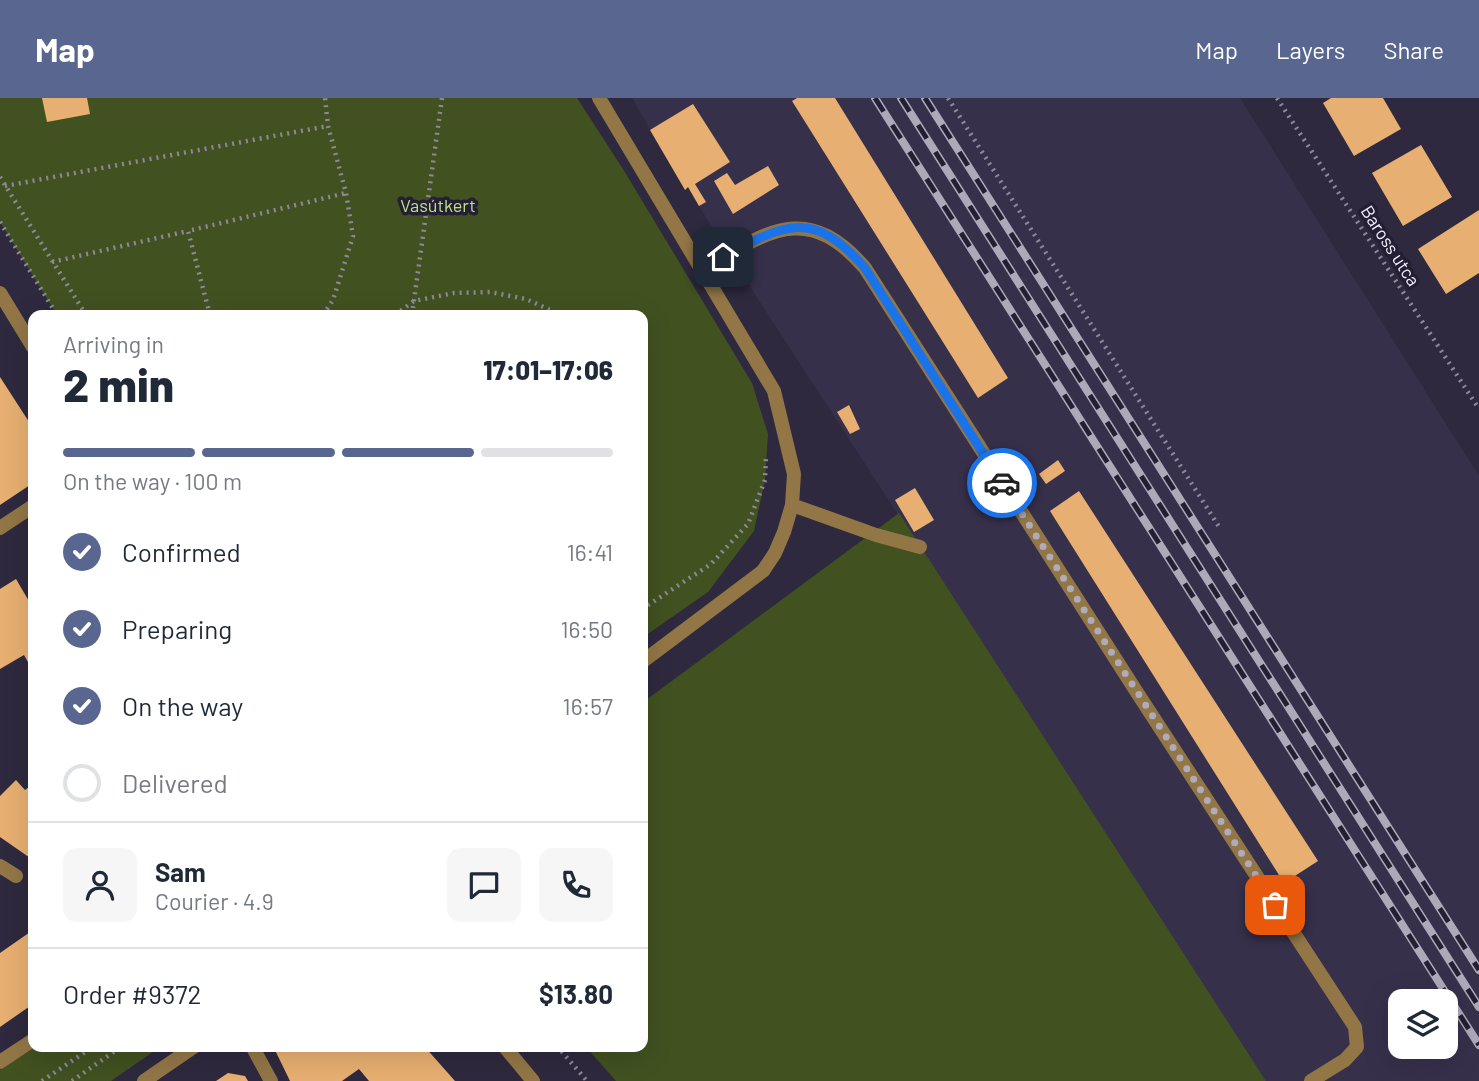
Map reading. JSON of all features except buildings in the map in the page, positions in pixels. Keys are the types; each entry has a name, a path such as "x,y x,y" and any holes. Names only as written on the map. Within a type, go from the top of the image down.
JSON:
{"street":[{"path":"599,98 774,391 794,474 792,505 775,553 763,571 648,657"},
{"path":"701,269 769,232 788,228 813,230 828,235 865,268 1355,1027 1357,1047 1345,1060 1311,1081"},
{"path":"0,293 28,339"},
{"path":"792,505 876,535 920,547"},
{"path":"0,528 28,509"},
{"path":"0,866 16,876"},
{"path":"0,1062 28,1043"},
{"path":"144,1081 186,1052"},
{"path":"256,1052 271,1081"},
{"path":"509,1052 533,1081"}],"path":[{"path":"325,98 328,126 346,192 353,236 333,299 326,310"},
{"path":"413,310 442,98"},
{"path":"948,98 1221,530"},
{"name":"Baross utca","path":"1277,98 1479,410"},
{"path":"5,186 328,126"},
{"path":"0,177 83,310"},
{"path":"52,262 188,232 346,192"},
{"path":"0,222 54,310"},
{"path":"188,232 209,310"},
{"path":"402,310 414,301 454,293 490,292 526,299 550,310"},
{"path":"648,605 711,564 748,524 765,480 767,445"},
{"path":"42,1081 85,1052"},
{"path":"72,1081 113,1052"},
{"path":"562,1052 587,1081"}],"shaded area":[{"path":"632,98 1240,98 1479,476 1479,1081 1266,1081 688,188 685,190"}],"green space":[{"name":"Vasútkert","path":"0,98 577,98 752,383 768,434 765,480 754,531 708,592 648,634 648,310 54,310 0,222"},
{"path":"899,513 1266,1081 616,1081 590,1052 648,1052 648,699"},
{"path":"28,1052 153,1052 111,1081 0,1081 0,1070"}],"railway":[{"path":"875,98 1479,1045"},
{"path":"901,98 1479,1007"},
{"path":"925,98 1479,970"}],"way so far":[{"path":"1002,483 1275,905"}],"route":[{"path":"723,257 769,232 788,228 813,230 828,235 853,255 865,268 1002,483"}]}
